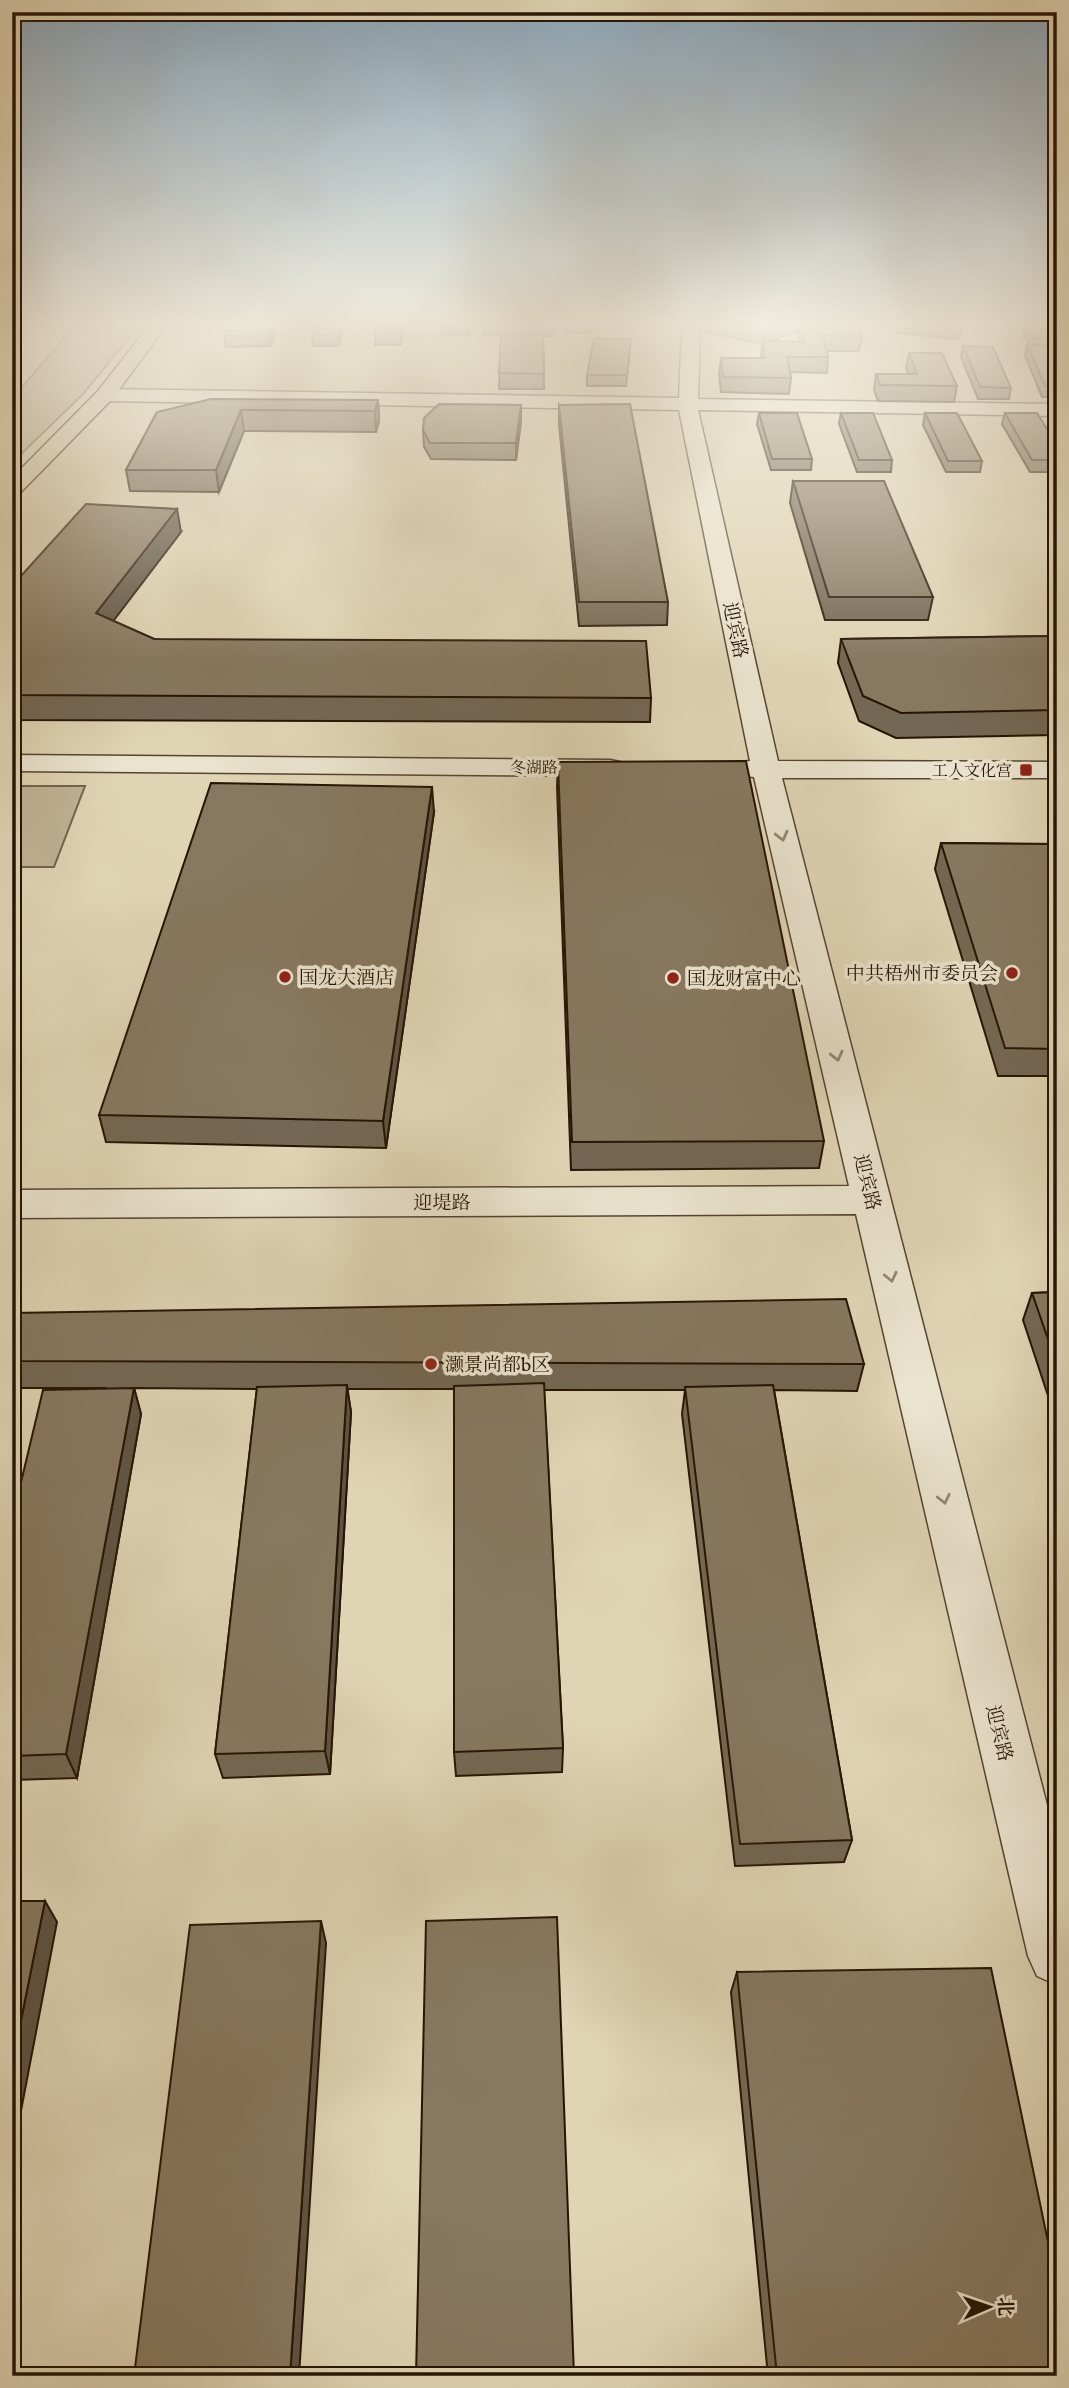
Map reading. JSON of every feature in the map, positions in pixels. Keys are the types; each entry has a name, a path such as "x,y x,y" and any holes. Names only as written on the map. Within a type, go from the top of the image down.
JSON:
{"main road":[{"path":"12,463 37,438"},
{"path":"12,490 62,438"}],"street":[{"name":"迎宾路","path":"695,438 766,769 873,1200 989,1688 1057,1956"},
{"name":"冬湖路","path":"12,763 642,768"},
{"path":"711,769 1057,770"},
{"name":"迎堤路","path":"12,1204 873,1200"}],"shaded area":[{"path":"12,438 37,438 12,463"},
{"path":"12,786 85,786 54,867 12,867"}],"building":[{"path":"143,438 229,438 216,470 126,470"},
{"path":"428,438 517,438 516,443 430,443"},
{"path":"562,438 637,438 668,602 579,602"},
{"path":"766,438 805,438 812,459 772,459"},
{"path":"851,438 883,438 892,460 859,460"},
{"path":"937,438 970,438 982,461 948,461"},
{"path":"1020,438 1053,438 1057,445 1057,460 1032,460"},
{"path":"793,481 884,481 933,597 829,597"},
{"path":"86,504 177,509 96,613 154,639 646,641 651,698 12,695 12,586"},
{"path":"1057,636 1057,710 901,713 863,696 841,639"},
{"name":"国龙财富中心","path":"746,761 824,1141 572,1142 558,762"},
{"name":"国龙大酒店","path":"211,783 432,787 383,1121 99,1115"},
{"name":"中共梧州市委员会","path":"941,843 1057,844 1057,1049 1005,1048"},
{"path":"1057,1292 1057,1365 1032,1293"},
{"path":"846,1299 864,1364 12,1361 12,1313"},
{"path":"544,1383 563,1748 454,1752 454,1386"},
{"path":"347,1385 325,1751 215,1754 257,1387"},
{"path":"773,1385 852,1840 740,1844 685,1387"},
{"path":"134,1388 66,1754 12,1756 12,1520 43,1390"},
{"path":"12,1901 45,1901 12,2065"},
{"path":"557,1917 574,2376 416,2376 426,1921"},
{"path":"321,1921 290,2376 134,2376 190,1925"},
{"path":"991,1968 1057,2285 1057,2376 777,2376 737,1972"}],"place":[{"name":"工人文化宫","path":"1026,770"},
{"name":"中共梧州市委员会","path":"1012,973"},
{"name":"国龙大酒店","path":"285,977"},
{"name":"国龙财富中心","path":"673,978"},
{"name":"灏景尚都b区","path":"431,1364"}]}
